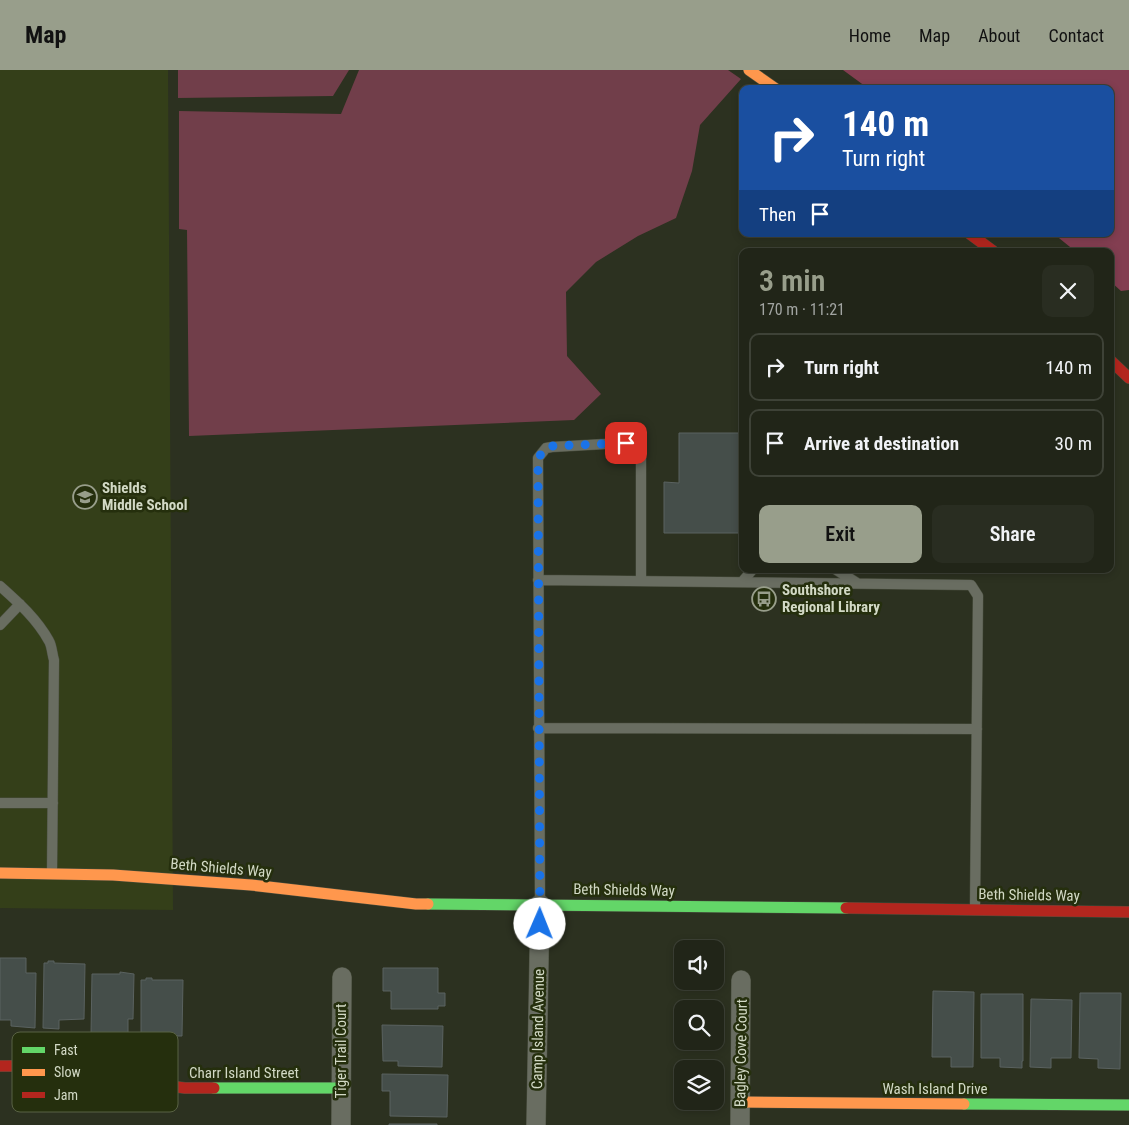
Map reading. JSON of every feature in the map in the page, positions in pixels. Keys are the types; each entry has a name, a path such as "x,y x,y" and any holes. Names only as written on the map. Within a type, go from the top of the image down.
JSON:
{"street":[{"path":"748,70 770,85"},
{"path":"974,237 989,248"},
{"path":"1114,364 1129,378"},
{"name":"Beth Shields Way","path":"0,873 113,875 251,885 416,904 1129,912"},
{"name":"Camp Island Avenue","path":"536,1125 540,904"},
{"name":"Tiger Trail Court","path":"340,1125 342,977"},
{"name":"Bagley Cove Court","path":"740,1125 741,980"},
{"name":"Charr Island Street","path":"178,1087 341,1088"},
{"name":"Wash Island Drive","path":"740,1102 1129,1106"}],"lane":[{"path":"540,904 538,458 546,448 552,446 641,442 641,581"},
{"path":"742,582 750,573"},
{"path":"842,573 858,583"},
{"path":"538,580 971,585 978,596 975,909"},
{"path":"0,586 20,604 39,626 50,643 54,660 52,874"},
{"path":"0,625 20,604"},
{"path":"538,728 977,729"},
{"path":"0,803 53,803"}],"shaded area":[{"name":"Shields Middle School","path":"0,70 168,70 173,910 0,908"},
{"path":"178,70 349,70 333,96 178,98"},
{"path":"359,70 728,70 741,79 700,125 692,171 676,218 638,236 596,262 566,292 567,356 601,394 574,420 189,436 187,230 179,229 179,111 341,114"},
{"path":"843,70 1129,70 1129,290 1121,291 1114,285 1114,248 1071,248 1058,237 1114,237 1114,85 864,85"}],"building":[{"path":"679,433 739,433 739,533 664,533 664,482 679,483"},
{"path":"0,958 26,958 26,973 36,973 35,1028 11,1026 11,1020 0,1020"},
{"path":"48,961 54,961 54,963 85,964 84,1019 59,1020 59,1029 43,1028 44,963 48,963"},
{"path":"383,968 438,968 438,993 445,993 445,1006 438,1006 438,1009 391,1009 391,991 383,991"},
{"path":"120,972 134,974 133,1019 128,1019 128,1032 91,1032 92,974 120,974"},
{"path":"146,978 152,978 152,980 183,980 182,1036 178,1036 178,1032 141,1032 141,980 146,980"},
{"path":"933,991 974,992 973,1067 951,1067 951,1057 932,1057"},
{"path":"1080,993 1121,993 1120,1069 1098,1068 1098,1059 1079,1058"},
{"path":"981,994 1023,994 1022,1068 1000,1067 1000,1058 981,1058"},
{"path":"1031,999 1072,1000 1071,1058 1051,1058 1051,1068 1030,1067"},
{"path":"382,1025 443,1026 442,1067 398,1066 398,1061 383,1061"},
{"path":"382,1074 448,1075 447,1117 390,1116 390,1091 382,1091"},
{"path":"437,1124 437,1125 389,1125"}],"traffic: fast":[{"path":"428,904 846,908"},
{"path":"214,1088 341,1088"},
{"path":"964,1104 1129,1105"}],"traffic: slow":[{"path":"749,70 770,85"},
{"path":"0,873 113,875 251,885 428,904"},
{"path":"740,1102 964,1104"}],"traffic: jam":[{"path":"974,237 989,248"},
{"path":"1114,364 1129,378"},
{"path":"846,908 1129,912"},
{"path":"0,1066 12,1066"},
{"path":"178,1087 214,1088"}],"place":[{"name":"Shields Middle School","path":"85,497"},
{"name":"Southshore Regional Library","path":"764,599"}],"route":[{"path":"540,924 538,458 546,448 552,446 626,443"}]}
